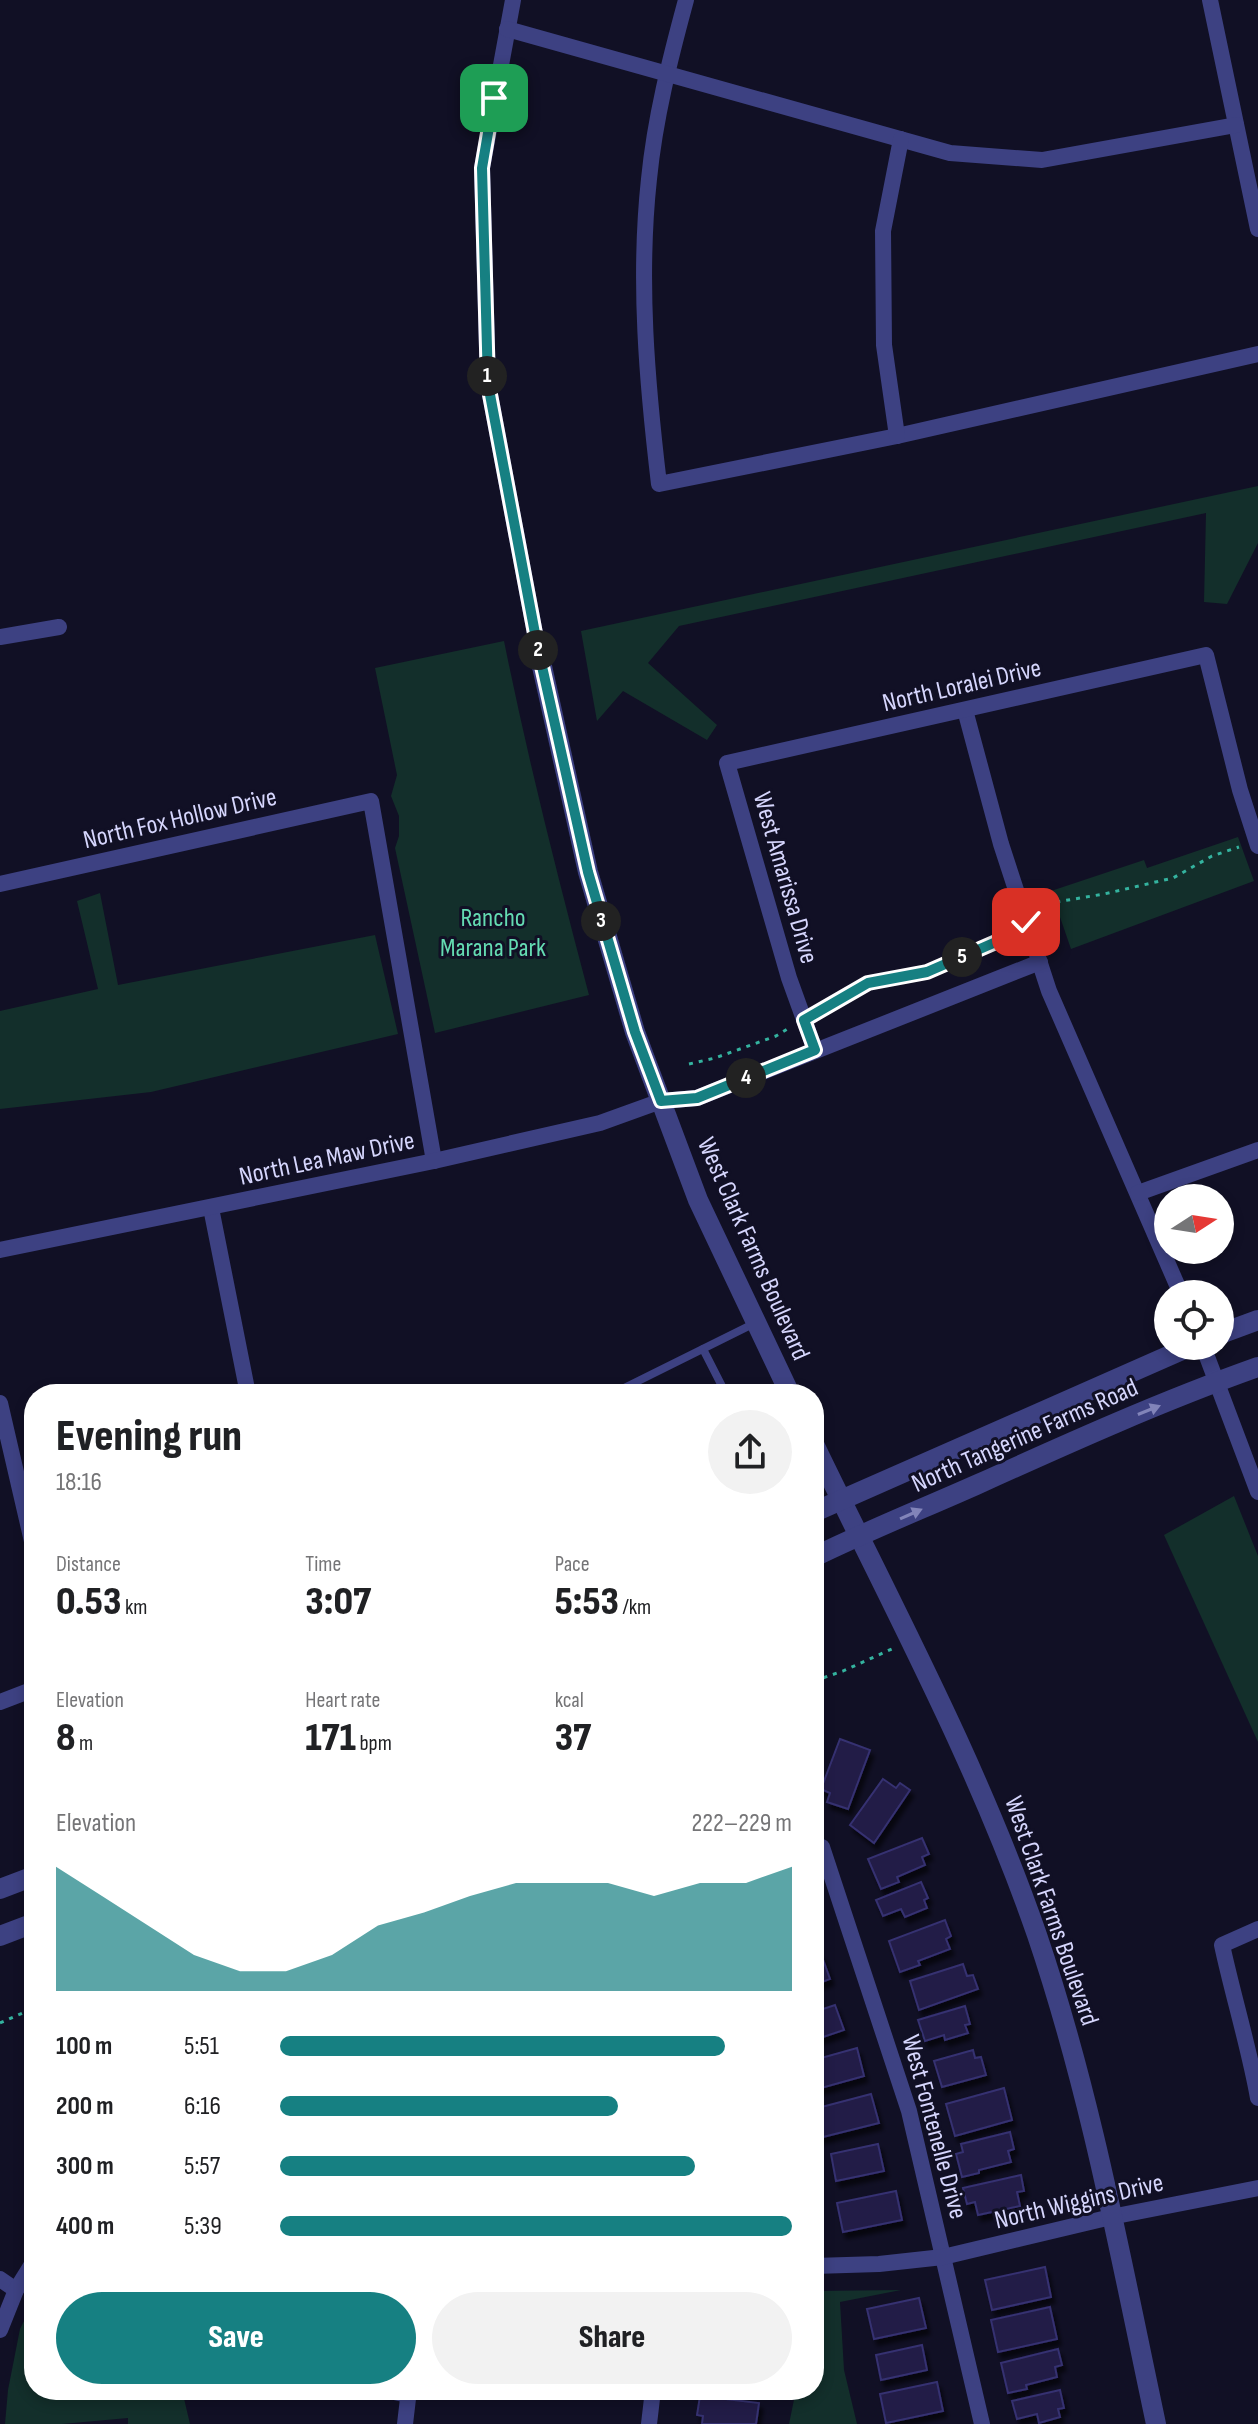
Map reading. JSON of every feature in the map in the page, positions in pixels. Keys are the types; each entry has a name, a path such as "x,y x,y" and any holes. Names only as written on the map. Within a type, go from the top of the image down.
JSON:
{"street":[{"name":"West Clark Farms Boulevard","path":"513,0 482,168 488,384 537,644 601,918 635,1032 698,1200 785,1384"},
{"path":"686,0 666,73 649,179 643,302 659,484 897,436 1258,354"},
{"path":"1210,0 1258,229"},
{"path":"507,29 950,153 1042,160 1236,125"},
{"path":"897,436 884,345 883,231 901,139"},
{"path":"0,637 59,627"},
{"name":"North Loralei Drive","path":"727,763 1206,655 1240,790 1250,846"},
{"path":"965,710 1001,844 1049,991 1175,1280"},
{"name":"West Amarissa Drive","path":"727,763 789,978 815,1050"},
{"name":"North Fox Hollow Drive","path":"0,884 371,801 434,1161"},
{"name":"North Lea Maw Drive","path":"0,1250 434,1161 600,1123 661,1101 697,1098 1040,962"},
{"path":"1138,1193 1258,1150"},
{"path":"211,1208 246,1384"},
{"path":"1234,1329 1258,1320"},
{"name":"North Tangerine Farms Road","path":"824,1507 1159,1360"},
{"path":"1209,1360 1258,1492"},
{"name":"North Tangerine Farms Road","path":"824,1552 1072,1442 1258,1367"},
{"path":"0,1403 24,1507"},
{"name":"West Clark Farms Boulevard","path":"824,1464 912,1640 984,1797 1036,1934 1083,2087 1156,2424"},
{"path":"0,1702 24,1693"},
{"name":"West Fontenelle Drive","path":"824,1866 909,2111 982,2424"},
{"path":"0,1889 24,1880"},
{"path":"0,1936 24,1927"},
{"path":"1258,1929 1222,1945 1258,2098"},
{"name":"North Wiggins Drive","path":"824,2266 943,2257 1111,2217 1258,2188"},
{"path":"0,2330 24,2277"},
{"path":"0,2279 16,2290"},
{"path":"405,2424 407,2400"},
{"path":"649,2424 652,2400"}],"lane":[{"path":"632,1384 756,1323"},
{"path":"703,1349 718,1384"}],"path":[{"path":"689,1064 776,1036 868,983 927,972 1012,935 1050,903 1173,878 1212,856 1250,846"},
{"path":"824,1678 912,1640"},
{"path":"0,2023 24,2012"}],"green space":[{"path":"1258,486 1258,543 1227,604 1204,602 1206,513 679,626 648,663 717,725 707,740 623,691 597,721 581,631"},
{"name":"Rancho Marana Park","path":"504,641 544,819 589,995 435,1033 395,848 399,836 399,816 391,796 397,775 375,668"},
{"path":"1238,837 1254,881 1071,949 1051,891 1144,860 1147,868"},
{"name":"Rancho Marana Park","path":"100,893 118,985 375,935 398,1034 151,1092 0,1109 0,1011 98,989 77,901"},
{"path":"1234,1496 1258,1556 1258,1742 1164,1535"},
{"path":"901,2290 840,2302 844,2370 857,2424 789,2424 794,2400 824,2400 824,2291"},
{"path":"24,2321 24,2400 184,2400 190,2424 128,2424 128,2418 62,2424 5,2424 20,2329"}],"building":[{"path":"840,1739 870,1750 848,1809 827,1802 830,1793 824,1790 824,1781"},
{"path":"883,1779 896,1788 900,1783 910,1790 874,1843 850,1825"},
{"path":"922,1838 929,1854 922,1857 925,1865 897,1877 899,1882 881,1889 868,1859"},
{"path":"921,1882 928,1898 924,1900 927,1908 905,1917 901,1909 883,1916 876,1900"},
{"path":"945,1920 951,1936 946,1939 950,1949 918,1961 920,1965 900,1972 889,1941"},
{"path":"824,1962 830,1979 824,1981"},
{"path":"963,1964 967,1976 973,1975 978,1989 919,2010 910,1981"},
{"path":"835,2005 844,2030 824,2037 824,2009"},
{"path":"965,2006 970,2024 965,2025 968,2033 945,2040 944,2035 925,2041 918,2020"},
{"path":"857,2048 864,2076 824,2087 824,2057"},
{"path":"973,2050 975,2058 981,2057 986,2075 942,2087 934,2061"},
{"path":"1004,2088 1012,2120 955,2136 946,2104"},
{"path":"871,2094 879,2123 824,2137 824,2106"},
{"path":"1010,2132 1014,2149 1008,2151 1011,2162 962,2177 956,2154 963,2152 961,2144"},
{"path":"878,2144 884,2171 836,2181 831,2154"},
{"path":"1021,2175 1024,2191 1017,2192 1020,2206 978,2215 975,2202 967,2204 963,2188"},
{"path":"896,2191 902,2220 843,2232 837,2203"},
{"path":"1045,2267 1051,2297 992,2310 985,2280"},
{"path":"919,2298 926,2328 874,2339 867,2309"},
{"path":"1050,2307 1057,2339 998,2352 991,2320"},
{"path":"922,2345 927,2370 881,2380 876,2355"},
{"path":"1058,2349 1062,2365 1055,2367 1057,2377 1008,2393 1001,2363"},
{"path":"937,2382 943,2411 886,2423 880,2394"},
{"path":"1060,2390 1064,2408 1058,2409 1060,2417 1039,2423 1037,2414 1017,2419 1012,2401"},
{"path":"699,2400 759,2403 756,2424 702,2424 703,2416 697,2415"}],"route":[{"path":"494,98 482,168 488,384 537,644 588,872 635,1032 661,1101 697,1098 815,1050 804,1020 868,983 927,972 1012,935 1026,922"}]}
